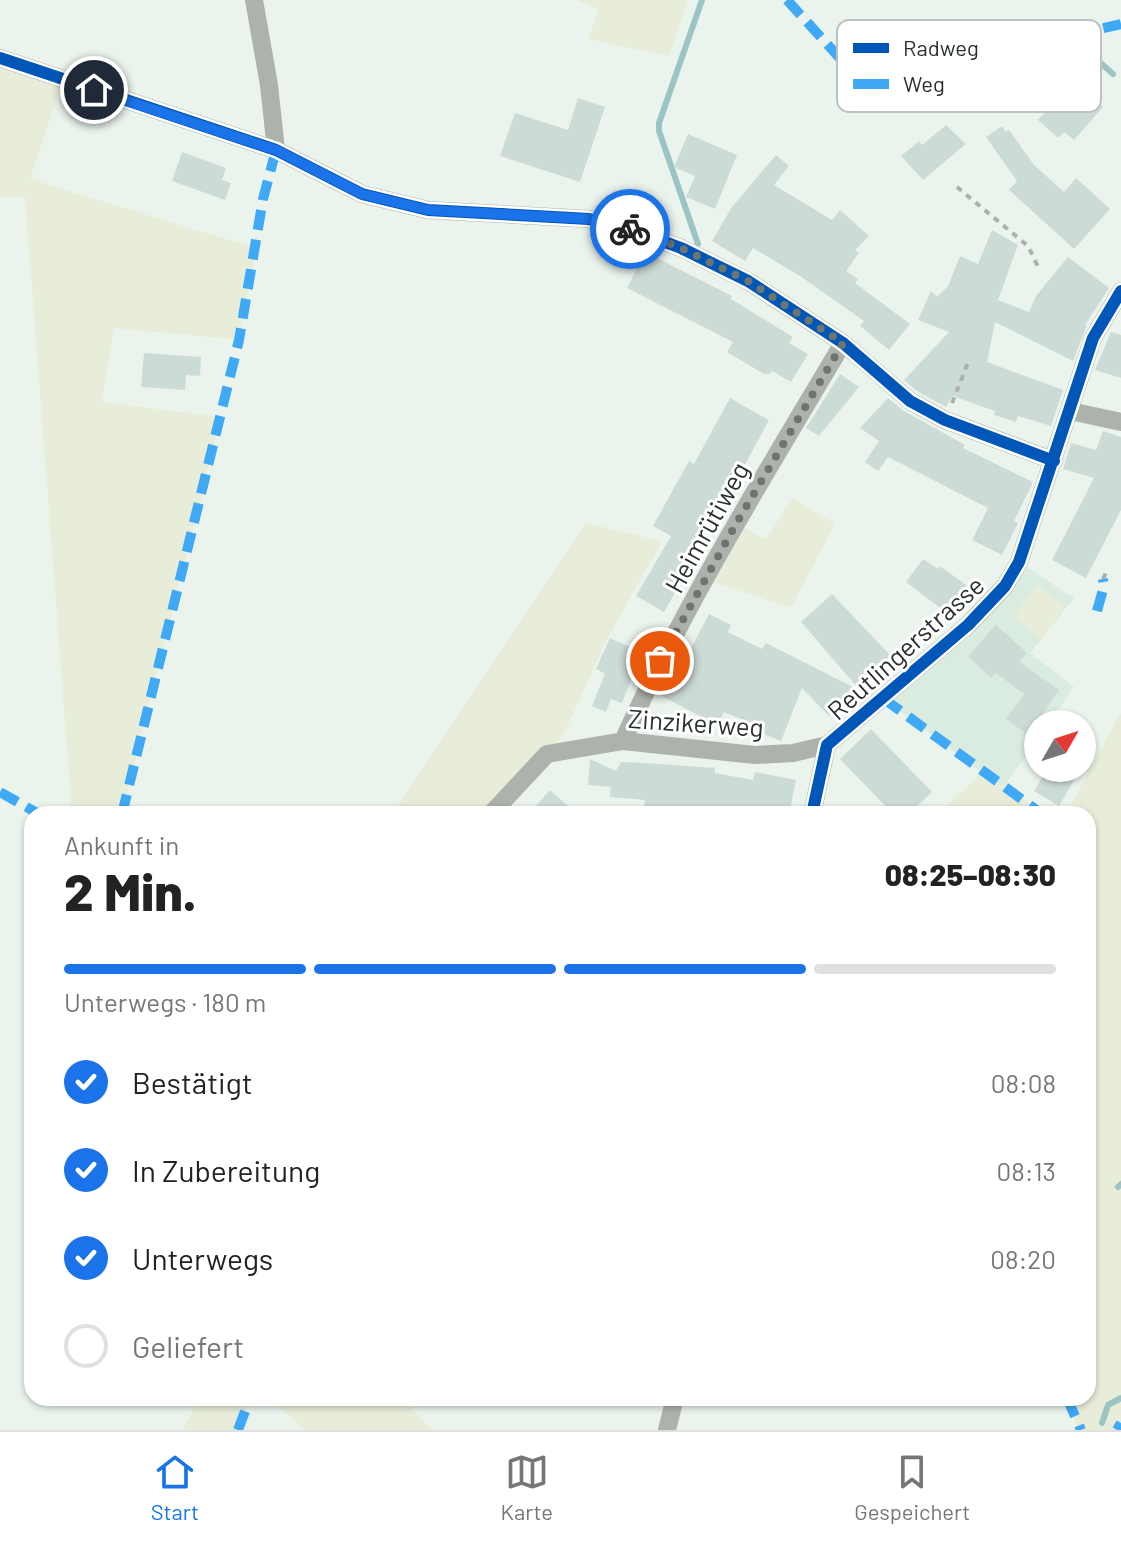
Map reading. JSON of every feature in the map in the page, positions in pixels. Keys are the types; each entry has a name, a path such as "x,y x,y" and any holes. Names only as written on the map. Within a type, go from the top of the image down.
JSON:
{"street":[{"path":"254,0 269,85 276,150"},
{"path":"0,58 276,150 362,194 428,210 589,219 630,229 681,248 748,281 843,343 910,401 945,420 1054,461"},
{"name":"Reutlingerstrasse","path":"814,806 827,745 968,625 1005,586 1019,562 1093,338 1121,291"},
{"name":"Heimrütiweg","path":"623,741 651,678 736,524 843,343"},
{"path":"1070,411 1121,422"},
{"name":"Zinzikerweg","path":"498,806 547,754 623,741 755,755 793,753 827,745"},
{"path":"667,1430 673,1406"}],"path":[{"path":"957,187 1028,246 1040,271"},
{"path":"945,420 969,360"},
{"path":"1103,579 1106,573"}],"shaded area":[{"path":"577,0 687,2 669,56 588,39 599,10"},
{"path":"0,58 63,80 30,179 256,248 239,340 114,328 102,402 221,417 124,806 71,806 25,197 0,197"},
{"path":"793,498 835,524 791,608 706,580 736,524 766,539"},
{"path":"586,523 662,541 604,645 563,736 498,806 397,806"},
{"path":"1019,562 1074,598 1030,653 1074,687 1058,710 1024,710 1024,759 1003,788 884,699"},
{"path":"1037,585 1065,606 1041,640 1014,616"},
{"path":"1121,712 1121,1423 1117,1430 1078,1430 1070,1406 1096,1406 1096,806 1070,806 1083,782 1096,782 1096,758"},
{"path":"982,772 1033,806 946,806"},
{"path":"195,1406 247,1406 238,1430 183,1430"},
{"path":"278,1406 408,1406 433,1430 305,1430"}],"building":[{"path":"578,98 605,107 580,182 500,156 515,113 568,130"},
{"path":"1046,112 1099,112 1074,140 1064,132 1058,138 1038,120"},
{"path":"946,125 966,144 923,180 901,156 919,141 922,145"},
{"path":"1002,126 1006,132 1009,130 1034,165 1064,192 1076,178 1110,209 1074,249 1009,190 1017,181 986,137"},
{"path":"688,134 737,155 715,209 686,197 695,176 674,167"},
{"path":"182,152 226,168 222,180 231,183 225,200 172,181"},
{"path":"776,155 789,166 774,185 832,220 840,210 869,236 855,250 859,253 846,271 858,279 855,283 910,324 889,350 860,326 864,321 800,276 753,248 745,261 712,241 732,207"},
{"path":"992,230 1018,245 998,300 1029,312 1036,296 1068,257 1109,288 1085,325 1073,361 995,322 987,362 1063,390 1051,426 1018,416 1016,422 952,396 946,407 904,380 949,332 918,320 931,291 937,297 948,286 960,256 978,264"},
{"path":"645,252 732,296 731,299 793,337 789,343 808,354 791,382 772,371 764,374 727,352 733,342 627,288"},
{"path":"1111,332 1121,335 1121,378 1095,370"},
{"path":"144,353 201,357 200,376 186,375 185,390 141,387"},
{"path":"840,374 859,387 819,436 806,428"},
{"path":"730,398 769,420 734,485 728,482 679,569 686,573 664,612 636,596 671,536 653,526 689,461 694,464"},
{"path":"888,398 904,411 965,445 963,448 1033,482 1002,555 972,540 988,508 888,457 878,471 865,462 879,441 860,428"},
{"path":"1103,431 1121,437 1121,510 1086,578 1052,560 1094,478 1063,469 1071,443 1096,450"},
{"path":"923,559 938,569 940,566 973,590 953,618 906,582"},
{"path":"832,594 891,656 858,688 801,622"},
{"path":"709,614 731,625 728,632 762,649 766,643 857,689 829,716 802,688 781,741 756,731 758,726 724,712 717,725 658,694 677,656 685,660"},
{"path":"996,625 1027,653 1019,662 1059,690 1045,710 1024,710 1024,732 1006,719 1024,694 996,673 991,678 968,656"},
{"path":"610,638 639,651 632,666 636,668 622,703 611,699 606,712 592,706 604,676 596,669"},
{"path":"871,729 932,792 917,806 885,806 840,759"},
{"path":"590,759 616,771 621,762 647,763 715,768 715,773 753,780 755,772 796,780 791,806 644,806 645,800 610,797 611,787 588,785"},
{"path":"1039,782 1073,782 1059,806 1034,791"},
{"path":"550,790 568,806 536,806"}],"waterway":[{"path":"698,244 659,131 659,123 702,0"},
{"path":"1101,63 1113,74"},
{"path":"1118,1187 1121,1184"},
{"path":"1102,1423 1108,1405 1121,1398"}],"marked path":[{"path":"787,0 837,55"},
{"path":"1101,29 1121,24"},
{"path":"124,806 239,340 263,199 276,150"},
{"path":"1097,611 1103,579"},
{"path":"884,699 1031,806"},
{"path":"0,792 25,806"},
{"path":"238,1430 247,1406"},
{"path":"1070,1406 1081,1430"},
{"path":"1117,1430 1121,1423"}],"cycle path":[{"path":"0,58 276,150 362,194 428,210 589,219 630,229 681,248 748,281 843,343 910,401 945,420 1054,461"},
{"path":"814,806 827,745 968,625 1005,586 1019,562 1093,338 1121,291"}],"way so far":[{"path":"630,229 681,248 748,281 843,343 736,524 660,661"}],"route":[{"path":"94,90 276,150 362,194 428,210 589,219 630,229"}]}
